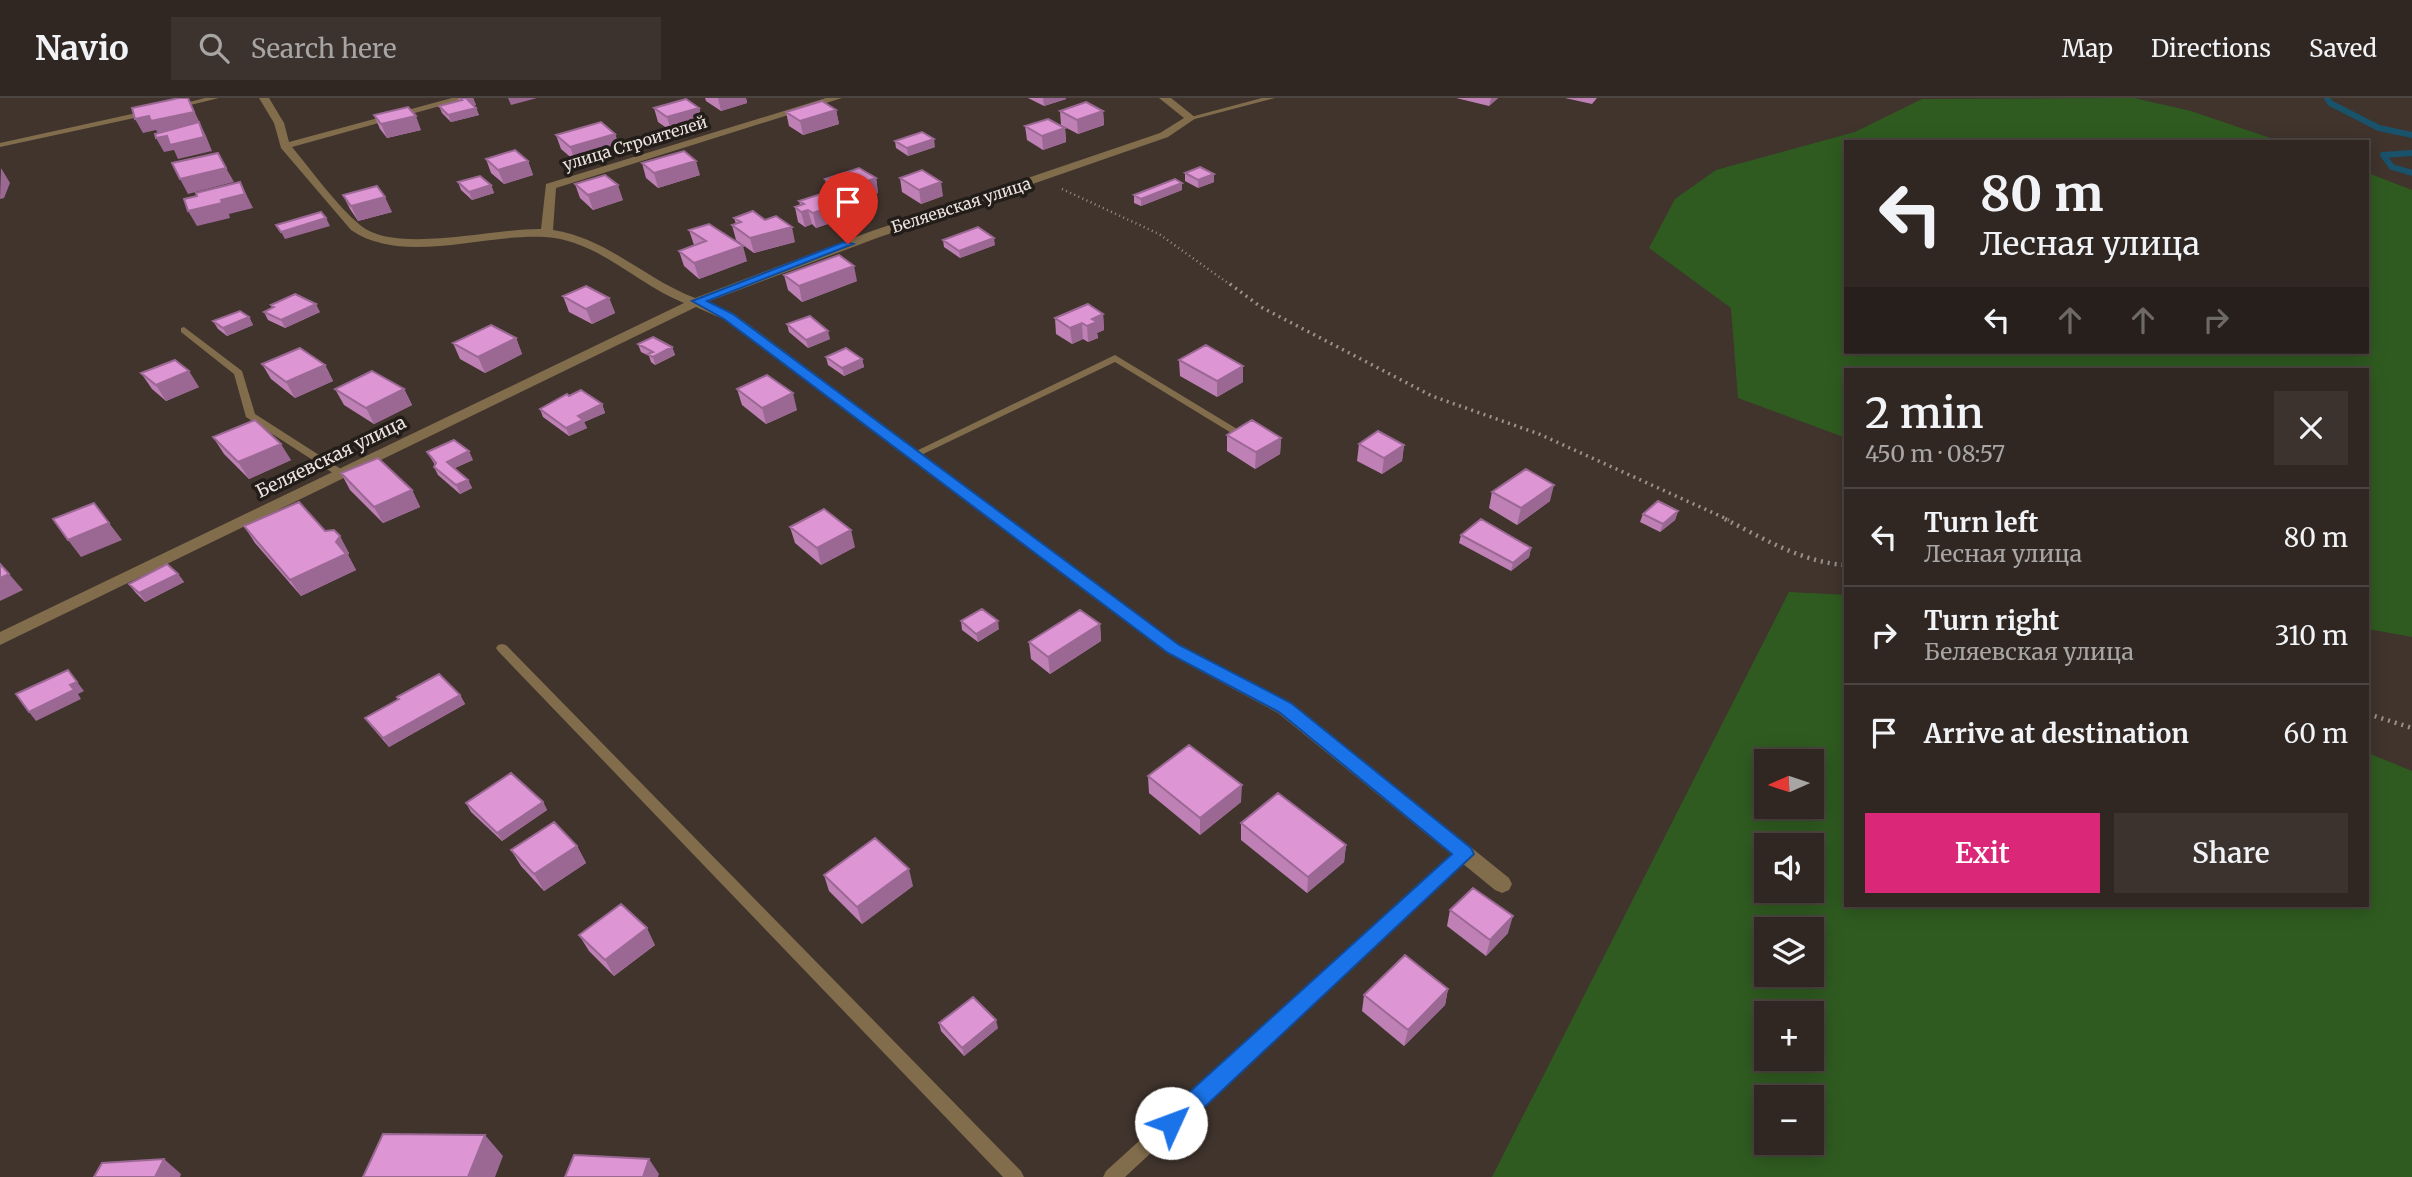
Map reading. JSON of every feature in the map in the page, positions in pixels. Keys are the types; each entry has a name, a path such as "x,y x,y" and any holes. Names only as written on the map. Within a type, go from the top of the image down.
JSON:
{"street":[{"path":"264,98 279,123 285,146 355,228 369,237 383,241 419,241 490,234 547,233 573,237 590,243 656,286 698,301 728,316 1173,649 1285,708 1502,884"},
{"path":"285,146 464,98"},
{"name":"улица Строителей","path":"547,233 550,186 837,98"},
{"path":"1164,98 1191,118"},
{"name":"Беляевская улица","path":"0,639 698,301 873,235 1164,135 1191,118"}],"lane":[{"path":"175,107 215,98"},
{"path":"1191,118 1272,98"},
{"path":"0,145 161,110"},
{"path":"184,330 239,373 250,415 341,473"},
{"path":"913,454 1115,358 1237,432"},
{"path":"502,648 1016,1177"},
{"path":"1112,1177 1465,854"}],"path":[{"path":"1041,179 1159,234 1261,307 1432,397 1539,434 1709,510 1766,540 1829,564 1844,565"},
{"path":"2369,714 2412,728"}],"green space":[{"path":"2134,98 2191,111 2276,140 1844,140 1844,354 2369,354 2369,173 2412,190 2412,637 2369,629 2369,368 1844,368 1844,437 1738,398 1731,308 1649,248 1675,199 1716,170 1855,132 1922,99"},
{"path":"1789,592 1844,595 1844,907 2369,907 2369,753 2412,771 2412,1177 1492,1177"}],"building":[{"path":"188,98 194,112 151,121 149,116 135,119 132,108"},
{"path":"459,98 472,98 467,99 476,108 448,115 439,106 462,100"},
{"path":"686,99 699,108 667,117 654,108"},
{"path":"822,101 836,110 800,121 786,112"},
{"path":"1086,102 1103,111 1077,120 1060,111"},
{"path":"408,107 416,116 381,124 374,115"},
{"path":"1048,119 1065,128 1042,136 1025,126"},
{"path":"199,122 204,137 170,145 167,136 156,138 155,134"},
{"path":"601,122 615,134 570,147 556,135"},
{"path":"922,132 934,139 907,148 895,141"},
{"path":"515,150 528,161 498,170 486,159"},
{"path":"684,151 696,161 654,173 642,163"},
{"path":"218,153 226,168 180,179 172,163"},
{"path":"1200,167 1214,174 1198,180 1185,173"},
{"path":"859,168 876,178 848,188 841,184 835,186 825,179"},
{"path":"922,170 941,182 919,190 900,178"},
{"path":"605,175 618,185 588,195 575,184"},
{"path":"480,176 491,185 469,192 458,182"},
{"path":"1175,179 1182,183 1141,199 1134,195"},
{"path":"240,182 245,194 188,211 184,199 197,196 196,193"},
{"path":"377,186 385,197 351,206 343,195"},
{"path":"824,193 839,204 813,213 808,210 801,212 795,207 804,204 799,201"},
{"path":"753,211 765,220 776,216 792,227 750,238 732,225 741,222 734,218"},
{"path":"321,212 326,218 281,232 276,225"},
{"path":"709,224 743,246 694,263 679,251 706,241 689,230"},
{"path":"978,227 994,238 959,251 943,240"},
{"path":"839,255 854,266 799,286 784,275"},
{"path":"586,286 609,298 586,309 563,296"},
{"path":"295,294 316,304 281,320 264,312 274,307 271,305"},
{"path":"1088,304 1103,314 1092,319 1097,322 1087,326 1082,323 1070,328 1055,318"},
{"path":"240,311 249,317 223,328 213,321"},
{"path":"810,316 828,331 806,340 787,324"},
{"path":"491,325 516,338 478,357 453,343"},
{"path":"653,337 672,347 653,357 648,354 653,352 638,344"},
{"path":"1206,345 1243,366 1217,381 1179,360"},
{"path":"300,348 325,365 286,382 262,364"},
{"path":"846,348 862,359 842,368 826,357"},
{"path":"175,360 189,371 156,385 141,373"},
{"path":"372,371 404,389 366,408 335,389"},
{"path":"767,375 793,393 762,408 737,389"},
{"path":"581,390 602,404 578,416 583,420 566,428 540,409 567,394 569,396"},
{"path":"255,420 281,444 238,462 213,437"},
{"path":"1252,420 1281,438 1256,452 1227,435"},
{"path":"1378,431 1404,445 1384,458 1359,444"},
{"path":"454,440 469,451 447,462 468,480 456,485 434,467 436,463 427,452"},
{"path":"378,458 412,490 374,507 341,473"},
{"path":"1526,469 1554,485 1521,508 1492,492"},
{"path":"1658,501 1678,511 1663,524 1643,514"},
{"path":"299,502 325,531 334,530 340,536 336,542 346,554 290,580 244,526"},
{"path":"94,503 109,523 68,540 53,519"},
{"path":"824,509 851,530 817,548 790,527"},
{"path":"1481,519 1531,548 1513,563 1461,535"},
{"path":"0,564 9,574 0,578"},
{"path":"167,564 178,574 139,593 129,584"},
{"path":"982,609 998,621 976,634 961,621"},
{"path":"1080,610 1100,624 1048,657 1029,642"},
{"path":"68,670 77,682 70,685 74,690 29,712 16,694"},
{"path":"439,674 460,695 383,738 365,718 399,699 397,697"},
{"path":"1189,745 1242,785 1200,818 1148,776"},
{"path":"511,773 543,802 497,833 466,803"},
{"path":"1278,793 1346,845 1308,877 1241,823"},
{"path":"554,822 577,846 534,874 511,850"},
{"path":"875,838 909,869 857,907 824,875"},
{"path":"1473,888 1513,916 1490,940 1450,910"},
{"path":"621,904 647,928 605,960 579,935"},
{"path":"1405,955 1448,989 1408,1030 1364,995"},
{"path":"973,997 996,1020 962,1048 939,1023"},
{"path":"383,1134 485,1135 468,1177 363,1177"},
{"path":"574,1155 649,1159 643,1177 565,1177"},
{"path":"164,1159 155,1177 94,1177 102,1163"}],"waterway":[{"path":"2327,98 2330,103 2379,128 2412,135"},
{"path":"2412,153 2383,155 2392,167 2412,173"}],"route":[{"path":"848,244 698,301 728,316 1173,649 1285,708 1465,854 1171,1123"}]}
